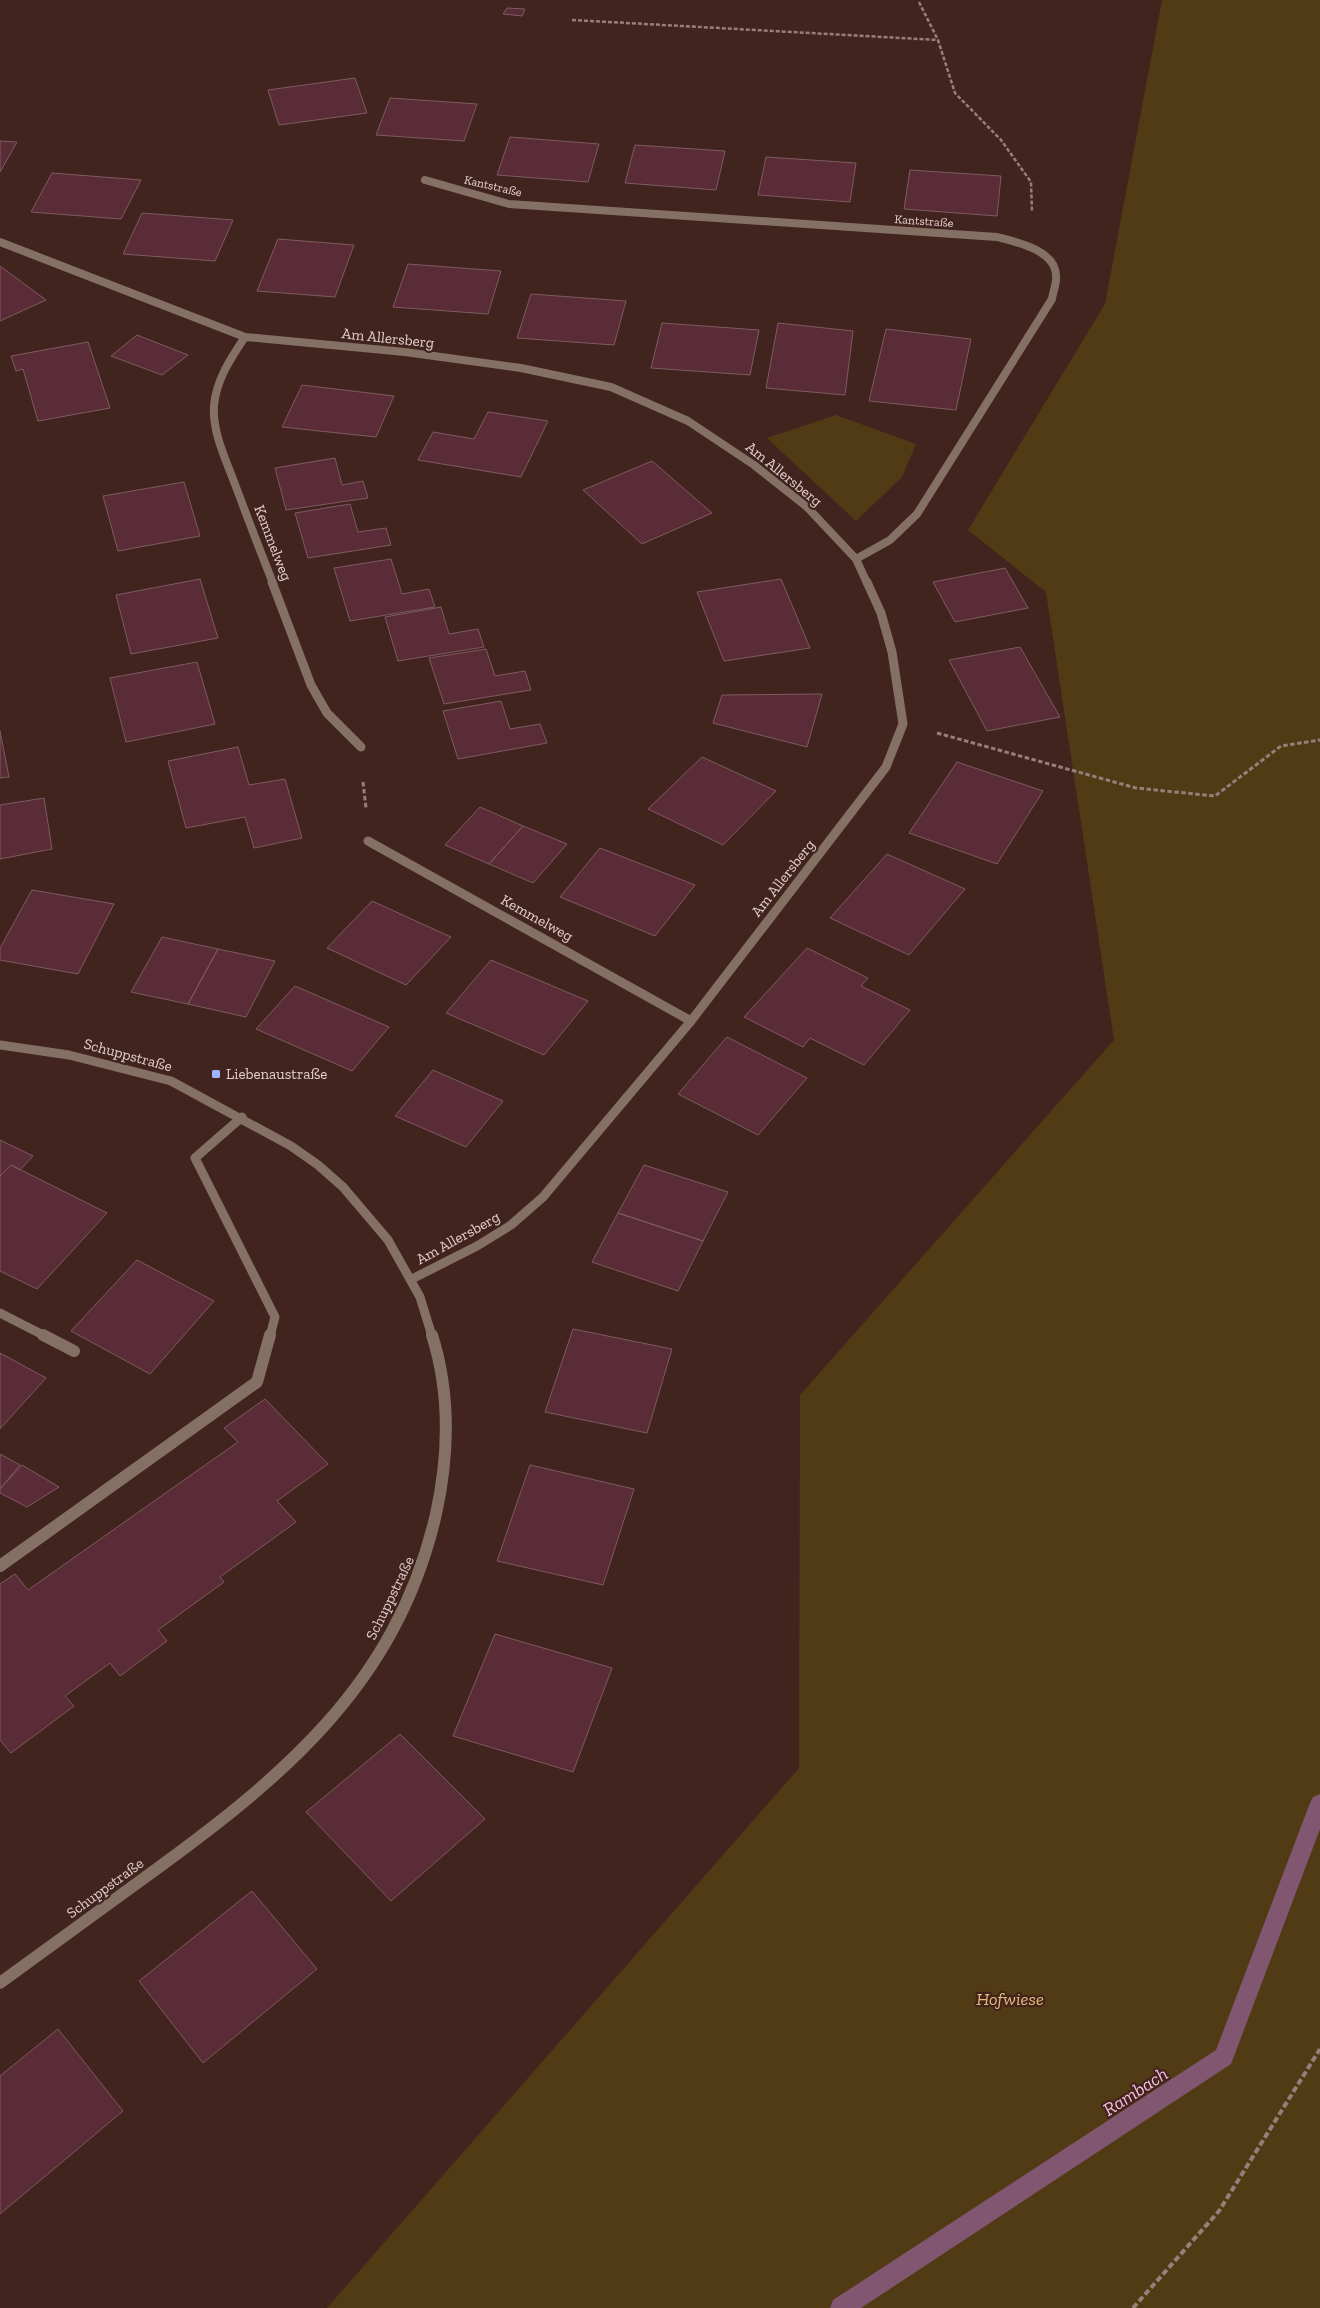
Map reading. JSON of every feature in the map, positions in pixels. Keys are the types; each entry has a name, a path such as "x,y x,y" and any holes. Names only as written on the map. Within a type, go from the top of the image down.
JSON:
{"street":[{"name":"Kantstraße","path":"425,180 509,204 997,237 1032,248 1049,260 1056,273 1052,299 917,514 890,540 856,559"},
{"name":"Am Allersberg","path":"0,242 245,337 405,352 521,368 610,387 688,420 754,465 807,507 856,559 881,613 892,652 903,724 886,767 691,1021 543,1197 510,1225 477,1246 412,1279"},
{"name":"Kemmelweg","path":"245,337 230,361 216,391 214,416 224,455 310,686 327,713 361,747"},
{"name":"Kemmelweg","path":"368,841 691,1021"},
{"name":"Schuppstraße","path":"0,1045 66,1054 172,1082 242,1117 290,1145 342,1186 382,1231 412,1279 432,1329 444,1380 448,1438 442,1498 426,1558 403,1612 371,1669 330,1722 285,1769 234,1813 0,1983"},
{"path":"0,1566 257,1382 275,1317 195,1158 242,1117"},
{"path":"0,1313 74,1351"}],"path":[{"path":"919,2 938,40 956,93 1001,140 1031,182 1032,213"},
{"path":"572,20 938,40"},
{"path":"903,724 1136,788 1215,796 1281,746 1320,740"},
{"path":"361,747 368,841"},
{"path":"1133,2308 1219,2211 1320,2050"}],"green space":[{"name":"Hofwiese","path":"1162,0 1320,0 1320,2308 327,2308 799,1768 800,1395 1114,1040 1046,592 968,530 1105,304"},
{"path":"836,415 916,444 902,477 856,521 767,438"}],"building":[{"path":"507,8 525,9 522,16 503,14"},
{"path":"355,78 367,113 279,125 268,90"},
{"path":"390,98 477,104 464,141 376,135"},
{"path":"510,137 599,144 588,182 497,175"},
{"path":"0,141 17,142 0,172"},
{"path":"635,145 725,151 716,190 625,183"},
{"path":"766,157 856,163 850,202 758,195"},
{"path":"910,170 1001,176 997,216 904,209"},
{"path":"52,173 141,180 121,219 31,212"},
{"path":"142,213 233,220 215,261 123,254"},
{"path":"278,239 354,245 335,297 257,291"},
{"path":"408,264 501,271 488,314 393,307"},
{"path":"0,266 46,300 0,321"},
{"path":"531,294 626,301 614,345 517,338"},
{"path":"662,323 759,330 750,375 651,368"},
{"path":"778,323 853,331 845,395 766,388"},
{"path":"886,329 971,339 956,410 869,401"},
{"path":"137,335 188,355 162,375 111,356"},
{"path":"88,342 110,408 38,421 23,369 16,371 11,356"},
{"path":"302,385 394,396 376,437 282,427"},
{"path":"488,412 548,421 521,477 418,460 433,432 474,439"},
{"path":"335,458 342,485 363,481 368,498 286,510 275,468"},
{"path":"652,461 712,513 642,544 583,490"},
{"path":"184,482 200,536 118,551 103,496"},
{"path":"350,504 358,532 386,528 391,545 308,558 295,513"},
{"path":"391,559 402,594 429,589 435,607 350,621 334,568"},
{"path":"1005,568 1028,608 955,622 933,582"},
{"path":"200,579 218,638 131,654 116,595"},
{"path":"781,579 810,648 724,661 697,592"},
{"path":"441,607 449,634 478,629 484,647 398,661 385,617"},
{"path":"1020,647 1060,717 987,731 949,660"},
{"path":"486,649 495,676 525,671 531,690 444,704 429,658"},
{"path":"197,662 215,724 126,742 110,678"},
{"path":"822,694 807,747 713,723 722,695"},
{"path":"501,701 510,729 540,724 547,743 458,759 443,711"},
{"path":"0,731 9,777 0,778"},
{"path":"238,747 249,785 285,779 302,838 254,848 245,817 186,828 168,761"},
{"path":"702,757 776,791 723,845 648,809"},
{"path":"957,762 1043,791 997,864 909,833"},
{"path":"44,798 52,849 0,859 0,805"},
{"path":"480,807 523,826 489,864 445,845"},
{"path":"523,826 567,844 533,883 489,864"},
{"path":"600,848 695,885 655,936 560,897"},
{"path":"887,854 965,889 909,955 830,918"},
{"path":"32,890 114,904 78,974 0,960 0,948"},
{"path":"372,901 451,937 406,985 327,948"},
{"path":"162,937 218,949 188,1004 131,992"},
{"path":"807,948 868,978 861,986 910,1010 864,1065 810,1038 803,1047 744,1017"},
{"path":"218,949 275,961 246,1017 188,1004"},
{"path":"491,960 588,1001 544,1055 446,1013"},
{"path":"295,986 389,1027 352,1071 256,1029"},
{"path":"727,1037 807,1078 758,1135 678,1094"},
{"path":"433,1070 503,1101 466,1147 395,1116"},
{"path":"0,1140 33,1156 20,1170 11,1165 0,1176"},
{"path":"11,1165 107,1213 37,1289 0,1271 0,1176"},
{"path":"644,1165 728,1192 703,1241 618,1213"},
{"path":"618,1213 703,1241 678,1291 592,1262"},
{"path":"137,1260 214,1301 150,1374 71,1331"},
{"path":"573,1329 672,1349 647,1433 545,1412"},
{"path":"0,1353 46,1378 0,1429"},
{"path":"265,1399 328,1464 277,1501 296,1522 220,1577 224,1582 158,1630 167,1641 120,1676 110,1663 65,1696 74,1706 11,1753 0,1740 0,1584 15,1574 28,1590 238,1442 224,1428"},
{"path":"0,1454 20,1465 0,1489"},
{"path":"22,1465 59,1487 27,1507 0,1493 0,1489"},
{"path":"530,1465 634,1489 603,1585 497,1561"},
{"path":"495,1634 612,1668 573,1772 453,1736"},
{"path":"400,1734 485,1819 391,1901 306,1812"},
{"path":"252,1891 317,1969 203,2063 139,1981"},
{"path":"58,2029 123,2111 0,2214 0,2076"}],"waterway":[{"name":"Rambach","path":"841,2308 1224,2057 1320,1803"}],"place":[{"name":"Liebenaustraße","path":"216,1074"}]}
